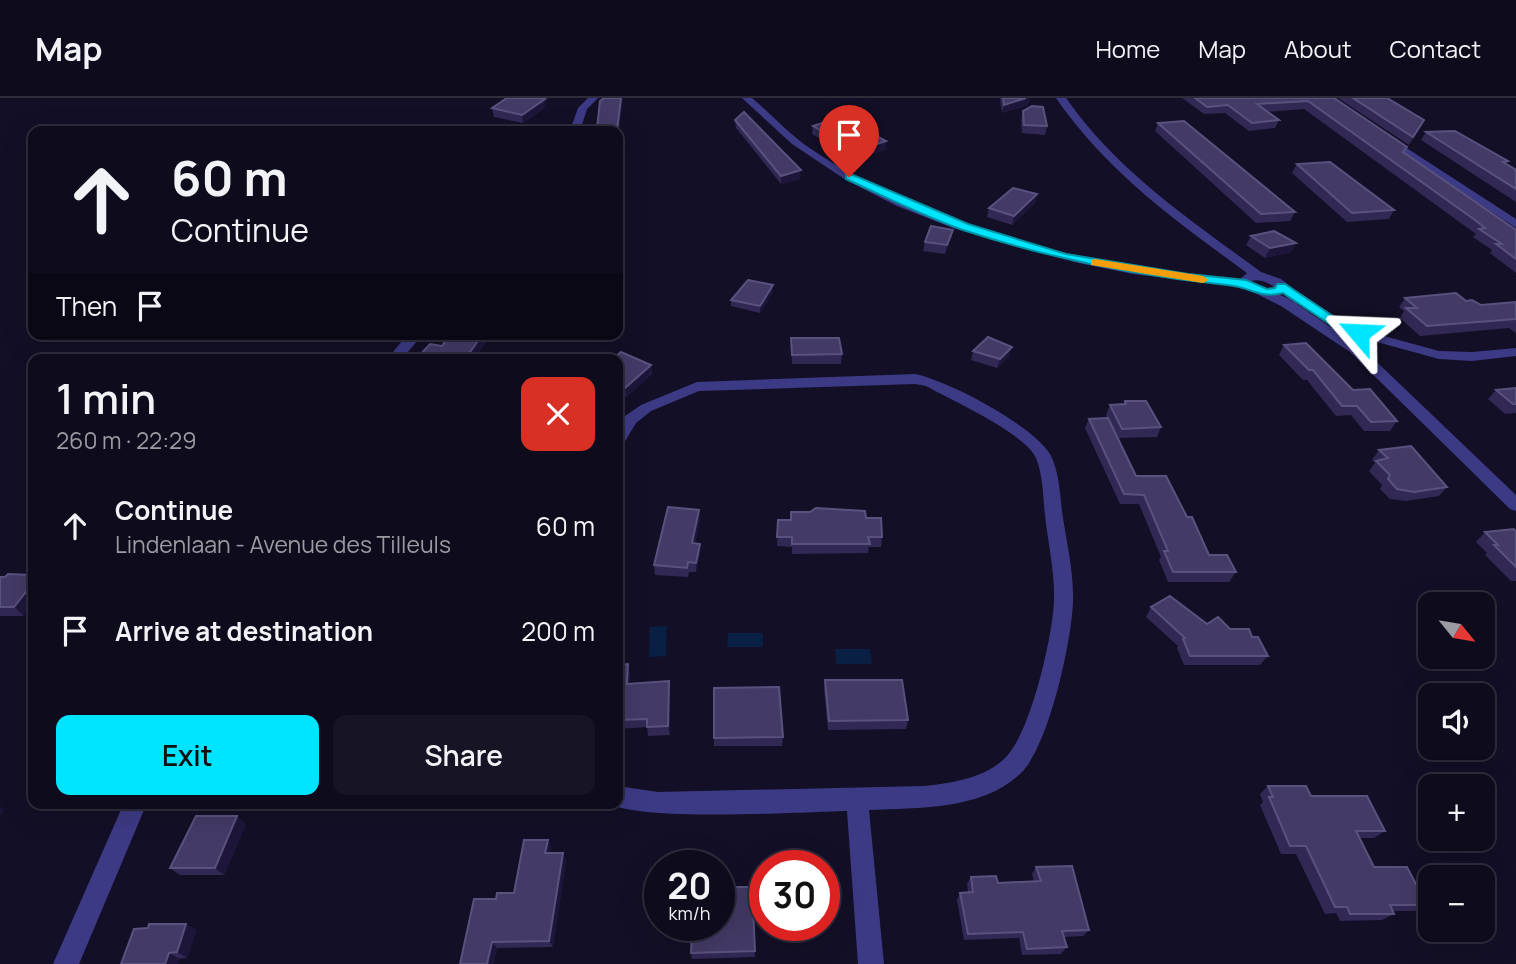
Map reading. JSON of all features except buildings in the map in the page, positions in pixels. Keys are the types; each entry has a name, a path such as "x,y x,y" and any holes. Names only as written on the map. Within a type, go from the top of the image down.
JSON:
{"street":[{"path":"577,126 583,108 593,98"},
{"path":"747,98 801,147 849,177 964,227 1064,257 1198,279 1246,283 1340,333 1449,356 1474,358 1516,352"},
{"path":"1061,98 1089,137 1116,164 1181,218 1257,275 1273,278 1340,333 1516,505"},
{"path":"1370,126 1516,224"},
{"path":"1246,283 1245,279 1257,275"},
{"path":"1265,293 1280,290 1281,286"},
{"path":"398,354 411,340"},
{"path":"623,431 630,420 646,408 697,387 915,379 930,382 1017,430 1034,443 1044,458 1050,484 1064,599 1059,642 1031,740 1014,765 988,782 954,793 857,800 658,803 623,798"},
{"path":"857,800 871,964"},
{"path":"66,964 133,809"}],"water":[{"path":"667,626 666,656 649,657 650,627"},
{"path":"728,633 763,633 763,647 727,647"},
{"path":"835,649 870,649 872,664 836,664"}],"slow traffic":[{"path":"1095,263 1203,280"}],"route":[{"path":"849,177 964,227 1064,257 1188,278 1246,283 1250,288 1265,293 1274,293 1280,290 1281,286 1347,330 1359,333"}]}
